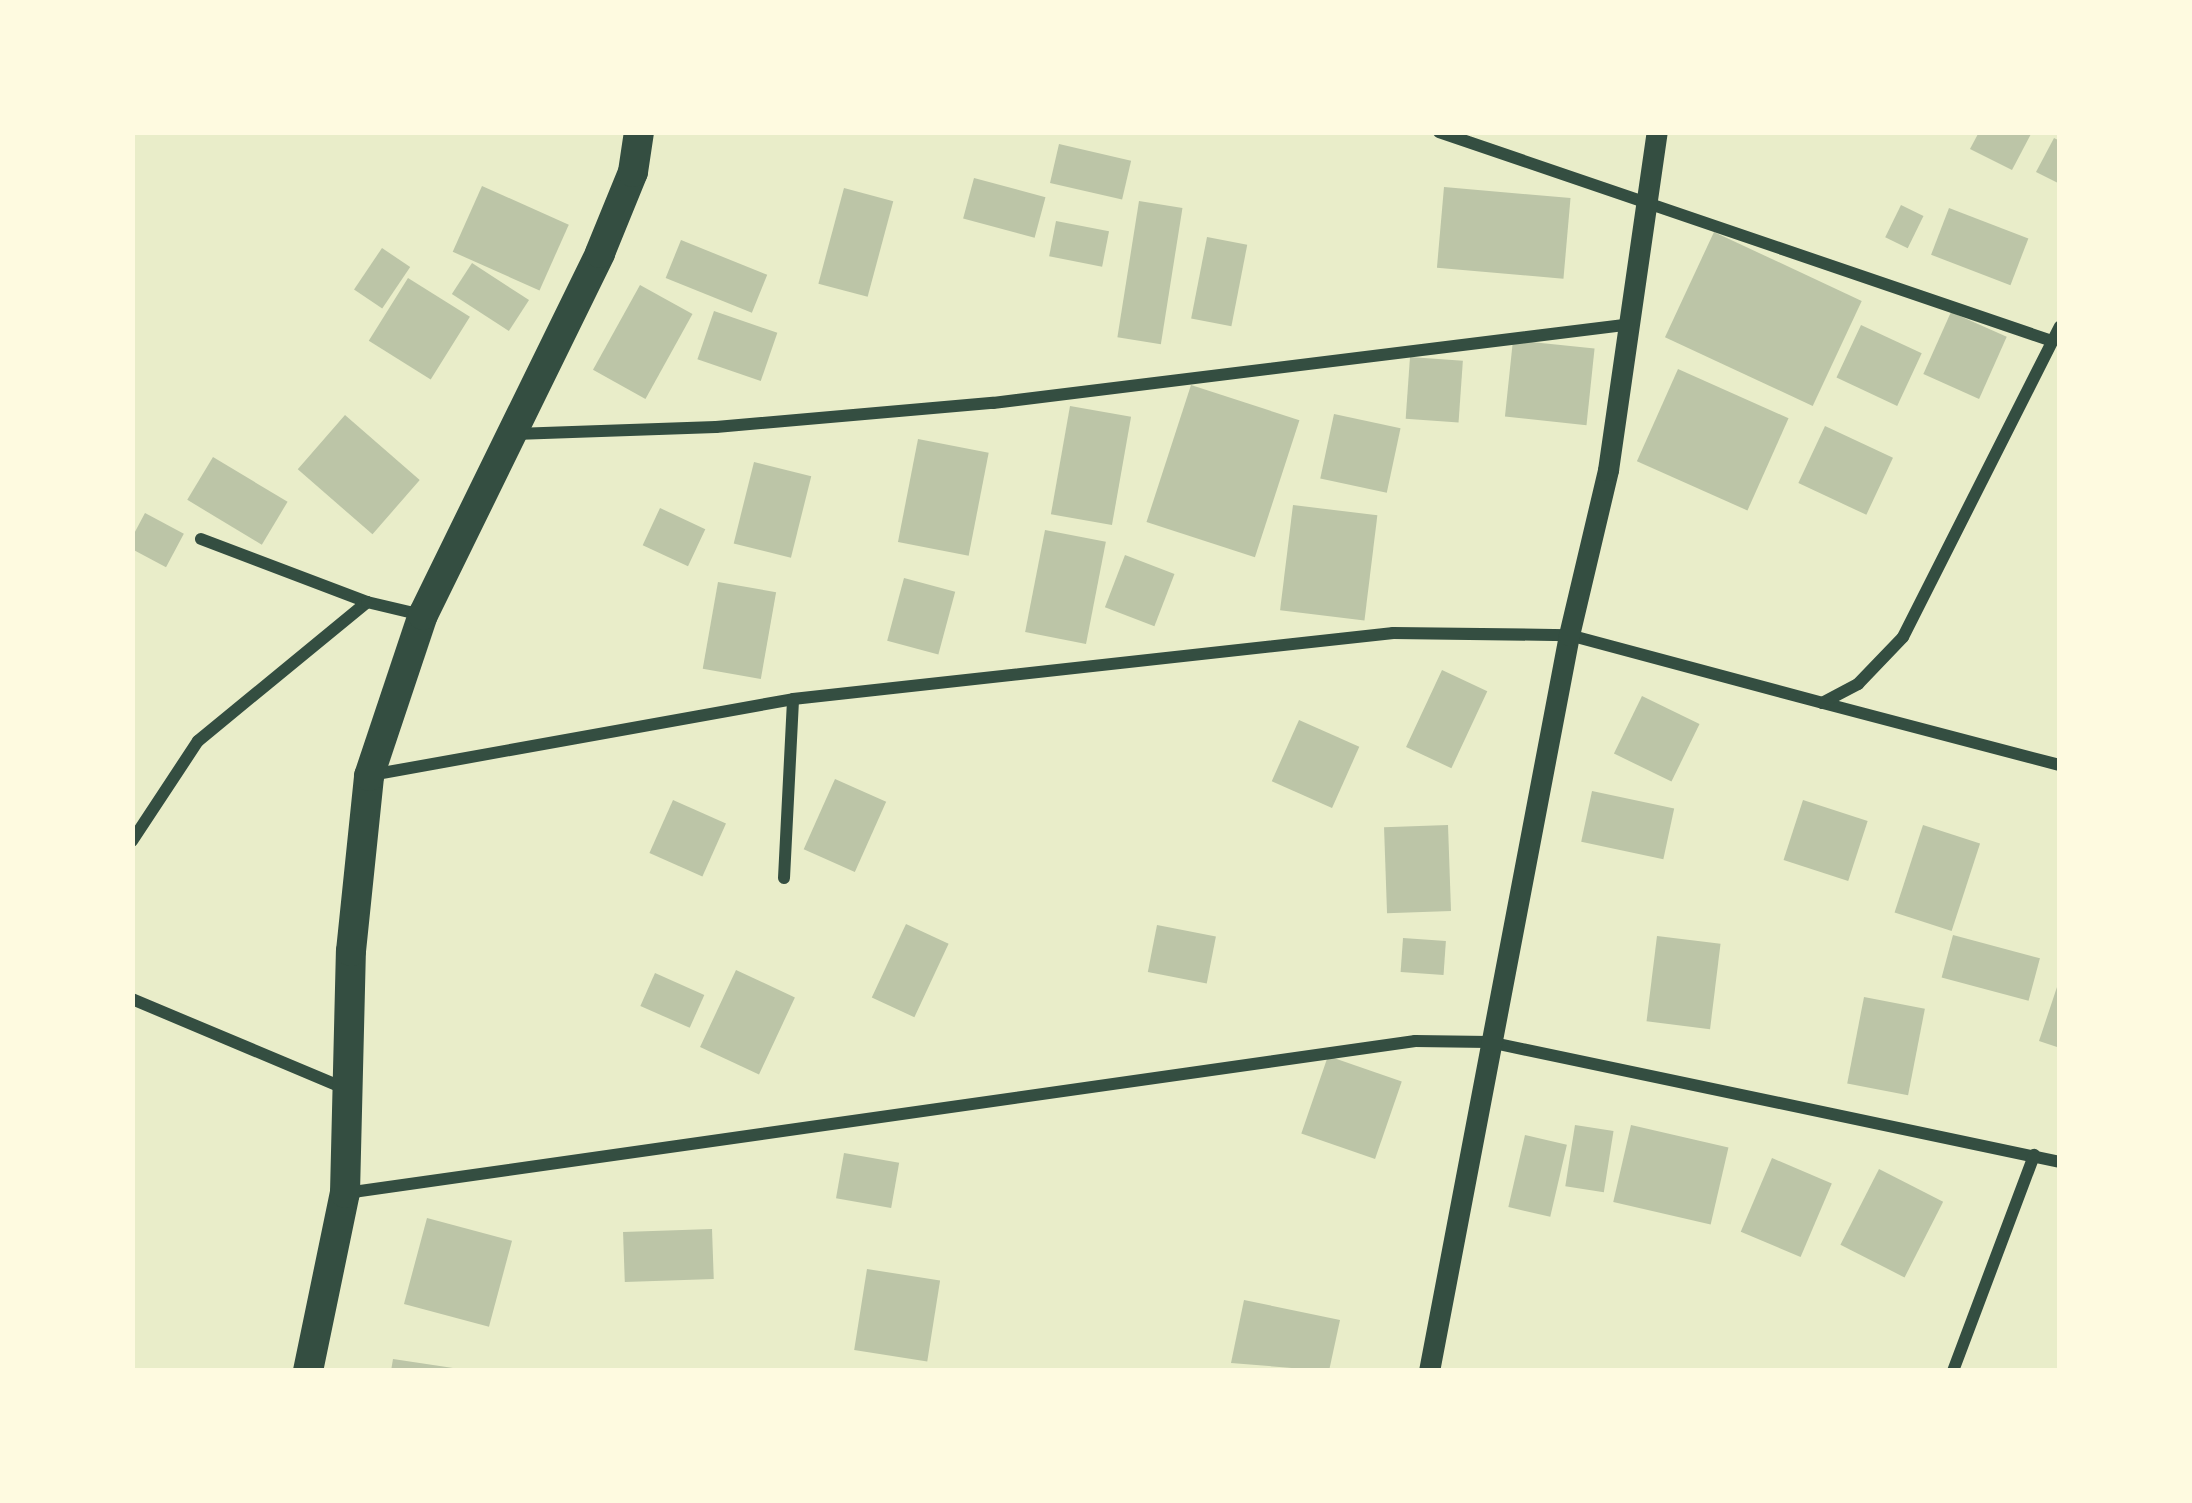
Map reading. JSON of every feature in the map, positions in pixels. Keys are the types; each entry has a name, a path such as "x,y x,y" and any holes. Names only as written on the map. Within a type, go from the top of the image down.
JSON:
{"highway":[{"path":"308,1371 345,1193 356,871 368,776 423,615 600,253 633,172 639,132"}],"street":[{"path":"1439,132 2052,341"},
{"path":"1429,1371 1489,1042 1633,324 1657,132"},
{"path":"508,434 716,428 993,403 1633,324"},
{"path":"1822,703 1858,684 1903,638 2060,326"},
{"path":"201,539 367,602 423,615"},
{"path":"132,842 198,741 367,602"},
{"path":"368,776 793,699 1393,633 1569,635 2060,765"},
{"path":"784,878 793,699"},
{"path":"132,999 349,1091"},
{"path":"345,1193 532,1172 1053,1088 1415,1041 1489,1042 2060,1162"},
{"path":"1953,1371 2034,1155"}],"building":[{"path":"1979,132 2032,132 2012,170 1970,149"},
{"path":"2054,138 2060,141 2060,184 2036,172"},
{"path":"1059,144 1131,161 1122,200 1050,183"},
{"path":"974,178 1045,197 1035,238 963,219"},
{"path":"482,186 569,225 540,290 453,252"},
{"path":"1444,187 1571,198 1563,279 1437,268"},
{"path":"844,188 893,201 868,297 818,284"},
{"path":"1139,201 1182,208 1161,344 1117,337"},
{"path":"1901,205 1923,216 1908,248 1885,237"},
{"path":"1949,208 2028,238 2010,285 1931,255"},
{"path":"1056,221 1109,231 1102,267 1049,256"},
{"path":"1714,232 1862,301 1813,406 1665,337"},
{"path":"1207,237 1247,245 1231,326 1191,318"},
{"path":"681,240 767,275 752,313 666,278"},
{"path":"382,248 410,267 382,308 354,289"},
{"path":"472,263 529,300 509,331 452,294"},
{"path":"408,278 470,317 431,379 369,341"},
{"path":"640,285 692,314 645,399 593,370"},
{"path":"714,311 777,333 761,381 697,359"},
{"path":"1951,312 2007,337 1979,399 1923,374"},
{"path":"1861,325 1922,353 1897,406 1836,378"},
{"path":"1513,340 1595,349 1587,425 1505,417"},
{"path":"1410,357 1463,361 1459,423 1406,419"},
{"path":"1678,369 1789,418 1747,510 1637,461"},
{"path":"1191,385 1299,420 1255,557 1147,522"},
{"path":"1070,406 1131,417 1112,525 1051,514"},
{"path":"1334,414 1401,428 1387,493 1320,479"},
{"path":"345,415 420,480 372,534 298,469"},
{"path":"1825,426 1893,458 1866,515 1798,483"},
{"path":"918,439 989,453 969,556 898,542"},
{"path":"213,457 288,502 262,545 187,500"},
{"path":"754,462 811,476 791,558 734,544"},
{"path":"1293,505 1377,515 1364,621 1280,610"},
{"path":"660,508 705,529 688,566 643,545"},
{"path":"145,513 184,534 166,567 132,549 132,537"},
{"path":"1045,530 1106,542 1086,644 1025,632"},
{"path":"1125,555 1174,574 1154,626 1105,607"},
{"path":"904,578 955,592 938,655 887,641"},
{"path":"718,582 776,592 761,679 703,669"},
{"path":"1442,670 1487,691 1451,768 1406,747"},
{"path":"1642,696 1700,724 1671,782 1614,754"},
{"path":"1299,720 1359,747 1332,808 1272,781"},
{"path":"835,779 886,802 855,872 804,849"},
{"path":"1592,791 1674,808 1663,859 1581,842"},
{"path":"673,800 726,824 702,877 649,853"},
{"path":"1803,800 1868,821 1848,881 1784,860"},
{"path":"1448,825 1451,911 1387,913 1384,827"},
{"path":"1923,825 1980,844 1952,931 1895,912"},
{"path":"906,924 949,944 914,1017 872,997"},
{"path":"1157,925 1216,936 1207,984 1148,972"},
{"path":"1953,935 2040,958 2029,1001 1942,978"},
{"path":"1657,936 1721,944 1710,1029 1647,1021"},
{"path":"1403,938 1446,941 1444,975 1401,972"},
{"path":"736,970 795,997 759,1075 700,1047"},
{"path":"655,973 704,995 690,1028 640,1006"},
{"path":"2060,981 2060,1048 2039,1041"},
{"path":"1864,997 1925,1009 1908,1095 1847,1083"},
{"path":"1328,1056 1402,1081 1375,1159 1301,1134"},
{"path":"1575,1125 1614,1131 1604,1192 1565,1186"},
{"path":"1631,1125 1728,1147 1711,1224 1613,1202"},
{"path":"1525,1135 1567,1145 1550,1217 1508,1207"},
{"path":"844,1153 899,1163 891,1208 836,1198"},
{"path":"1772,1158 1832,1183 1801,1257 1741,1232"},
{"path":"1879,1169 1943,1202 1905,1277 1840,1245"},
{"path":"427,1218 512,1241 489,1327 404,1304"},
{"path":"712,1229 714,1279 625,1282 623,1232"},
{"path":"867,1269 940,1281 927,1362 854,1350"},
{"path":"1244,1300 1340,1320 1329,1371 1231,1363"},
{"path":"393,1359 453,1368 391,1371"}]}
